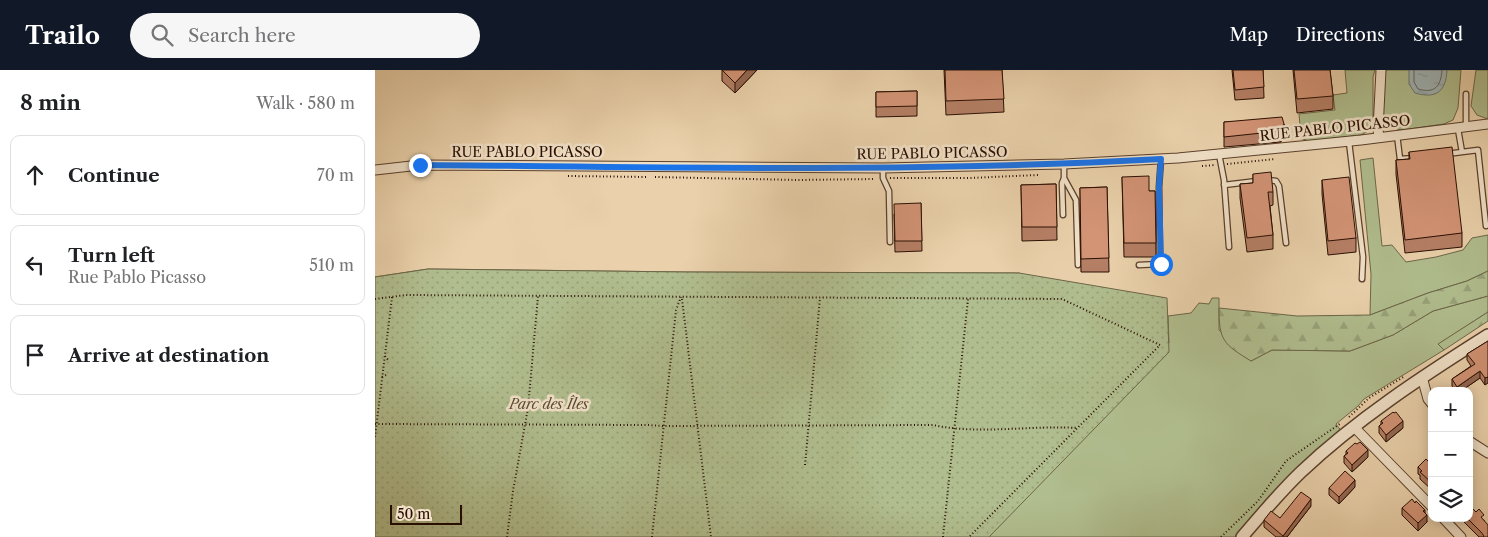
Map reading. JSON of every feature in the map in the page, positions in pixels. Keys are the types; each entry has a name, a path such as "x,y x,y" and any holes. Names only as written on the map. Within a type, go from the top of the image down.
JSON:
{"street":[{"path":"1379,137 1381,70"},
{"name":"RUE PABLO PICASSO","path":"375,170 420,165 883,168 1064,164 1219,154 1488,124"},
{"path":"1242,537 1300,473 1354,427 1379,407 1488,335"},
{"path":"1423,377 1428,399"},
{"path":"1354,427 1428,503"},
{"path":"1473,444 1488,453"},
{"path":"1447,522 1461,537"}],"lane":[{"path":"1462,152 1462,128 1466,94"},
{"path":"1399,135 1400,159 1418,157"},
{"path":"1349,140 1363,257 1362,279"},
{"path":"1437,155 1478,150 1486,226"},
{"path":"1219,154 1224,185 1229,247"},
{"path":"1139,265 1161,264 1159,187 1161,159"},
{"path":"1063,215 1062,183 1064,164"},
{"path":"883,168 883,178 889,191 890,242"},
{"path":"1064,178 1076,200 1078,265"},
{"path":"1224,185 1270,179 1275,181 1279,186 1286,243"}],"path":[{"path":"1387,110 1387,116 1395,123 1399,123 1399,135"},
{"path":"375,299 406,295 1062,299 1160,346 969,537"},
{"path":"507,537 525,425 539,296"},
{"path":"375,437 392,297"},
{"path":"681,297 711,537"},
{"path":"652,537 676,310 681,297"},
{"path":"805,465 820,298"},
{"path":"943,537 968,299"},
{"path":"385,356 389,361"},
{"path":"381,378 388,374"},
{"path":"376,424 933,425 955,430 1078,428"}],"green space":[{"path":"1345,70 1375,70 1373,77 1373,123 1368,131 1361,135 1309,141 1300,138 1296,126 1300,125 1299,114 1335,110 1333,95 1347,93"},
{"path":"1386,70 1461,70 1458,108 1453,120 1444,124 1402,130 1393,127 1384,115 1382,106"},
{"path":"1476,70 1488,70 1488,119 1477,115 1471,106"},
{"path":"1373,158 1382,246 1392,245 1406,262 1463,250 1472,238 1488,235 1488,271 1467,281 1428,293 1370,315 1371,274 1360,160"},
{"name":"Parc des Îles","path":"428,269 1019,273 1169,343 1168,316 1191,313 1199,303 1209,304 1212,298 1219,298 1219,330 1251,361 1272,350 1350,351 1393,335 1433,311 1488,296 1488,312 1439,344 1444,350 1364,399 1336,424 1342,432 1237,537 375,537 375,277"},
{"name":"Parc des Îles","path":"428,269 1019,273 1167,298 1169,352 989,537 375,537 375,277"},
{"path":"1488,271 1488,296 1433,311 1393,335 1350,351 1272,350 1251,361 1229,345 1220,327 1219,308 1297,316 1370,315 1428,293 1467,281"},
{"path":"1488,312 1488,321 1444,350 1438,344"}],"water":[{"path":"1409,70 1447,70 1445,84 1439,92 1434,94 1422,95 1415,93 1409,84"}],"building":[{"path":"722,70 747,70 735,83"},
{"path":"945,70 1002,70 1004,99 946,101"},
{"path":"1233,70 1263,70 1264,87 1235,90"},
{"path":"1294,70 1330,70 1333,96 1297,99"},
{"path":"917,91 917,106 876,107 876,92"},
{"path":"1282,117 1284,124 1281,131 1224,137 1224,122"},
{"path":"1452,147 1462,233 1405,240 1396,160 1410,159 1409,152"},
{"path":"1271,172 1273,192 1268,192 1273,235 1247,238 1240,184 1253,183 1253,174"},
{"path":"1149,176 1149,191 1155,191 1156,243 1124,243 1122,177"},
{"path":"1349,177 1356,238 1328,241 1322,180"},
{"path":"1056,184 1057,227 1022,227 1021,185"},
{"path":"1107,187 1109,258 1081,259 1080,188"},
{"path":"921,203 922,241 895,241 894,204"},
{"path":"1488,341 1488,377 1485,378 1480,371 1457,387 1452,379 1475,364 1467,354"},
{"path":"1393,412 1396,412 1403,421 1386,435 1379,426 1383,423 1381,421"},
{"path":"1360,442 1368,450 1352,465 1344,456 1348,453 1346,451 1355,443"},
{"path":"1426,459 1428,461 1428,479 1420,472 1422,471 1418,467"},
{"path":"1345,471 1355,480 1339,497 1329,488"},
{"path":"1301,492 1311,499 1283,536 1264,520 1271,511 1280,518"},
{"path":"1412,499 1425,510 1423,511 1427,515 1418,523 1402,508"},
{"path":"1473,509 1476,512 1479,509 1484,515 1481,517 1488,525 1488,537 1483,537 1481,532 1471,522 1473,522"}],"route":[{"path":"420,165 883,168 1064,164 1161,159 1159,187 1161,264"}]}
